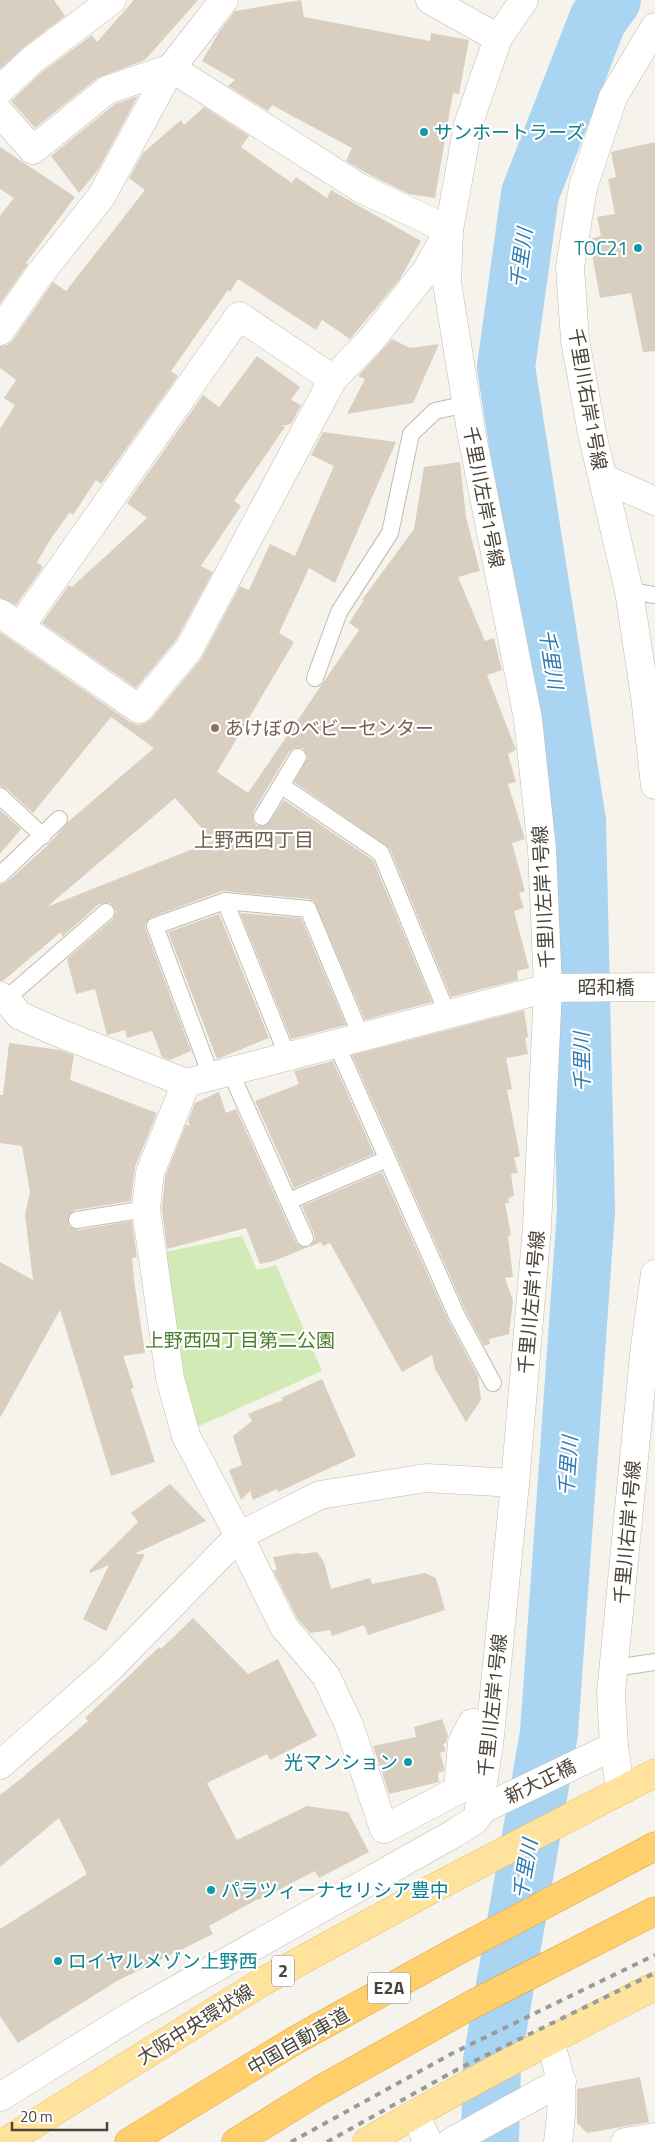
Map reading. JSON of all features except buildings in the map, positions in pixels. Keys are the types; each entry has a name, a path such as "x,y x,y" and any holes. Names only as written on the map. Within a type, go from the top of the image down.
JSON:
{"highway":[{"name":"中国自動車道","path":"129,2142 319,2027 452,1952 655,1846"},
{"path":"236,2142 320,2090 475,2003 655,1911"}],"main road":[{"name":"大阪中央環状線","path":"5,2142 262,1982 475,1866 655,1773"},
{"path":"367,2142 443,2097 655,1986"}],"street":[{"path":"0,90 32,60 112,0"},
{"path":"0,331 40,274 101,197 171,68 224,0"},
{"path":"430,0 498,38"},
{"name":"千里川左岸1号線","path":"481,1811 515,1482 537,1227 553,987 542,849 528,719 467,404 448,283 449,230 468,125 498,38 524,0"},
{"name":"千里川右岸1号線","path":"655,27 613,98 583,187 570,267 575,340 602,478 642,593 645,696 655,785"},
{"path":"0,113 33,150 107,90 171,68"},
{"path":"171,68 360,188 449,230 426,272 371,340 333,379 189,649 139,709 10,620 239,316 333,379"},
{"path":"602,478 655,501"},
{"name":"昭和橋","path":"209,1076 553,987 655,987"},
{"path":"3,998 19,1015 44,1026 209,1076 150,1174 146,1209 170,1378 186,1436 239,1536 284,1627 326,1676 349,1725 384,1828 458,1790 462,1743 472,1723 491,1725"},
{"name":"千里川右岸1号線","path":"620,1790 606,1750 614,1668 646,1419 645,1346 655,1274"},
{"path":"0,1766 109,1669 239,1536 320,1495 426,1478 515,1482"},
{"name":"新大正橋","path":"0,2098 137,2012 453,1834 474,1821 481,1811 606,1750"},
{"path":"549,2040 563,2105 558,2142"},
{"path":"451,2142 557,2084"},
{"path":"414,2114 426,2137 425,2142"},
{"path":"625,2142 655,2136"}],"lane":[{"path":"315,678 339,612 390,533 411,434 435,411 467,404"},
{"path":"262,817 298,757"},
{"path":"282,786 381,853 447,1014"},
{"path":"0,796 43,836"},
{"path":"0,875 59,819"},
{"path":"225,902 287,1055"},
{"path":"305,1238 288,1201 209,1076 155,926 225,902 308,909 387,1159 458,1316 493,1383"},
{"path":"3,998 106,912"},
{"path":"288,1201 387,1159"},
{"path":"77,1220 146,1209"},
{"path":"614,1668 655,1662"}],"green space":[{"name":"上野西四丁目第二公園","path":"242,1236 257,1270 276,1265 322,1371 197,1427 181,1379 165,1252"}],"waterway":[{"name":"千里川","path":"490,2142 492,2061 549,1733 586,1211 577,821 506,367 530,194 598,19 612,0"}],"railway":[{"path":"291,2142 453,2053 655,1955"},
{"path":"327,2142 458,2069 655,1973"}],"place":[{"name":"サンホートラーズ","path":"424,132"},
{"name":"TOC21","path":"638,248"},
{"name":"あけぼのベビーセンター","path":"215,728"},
{"name":"光マンション","path":"408,1762"},
{"name":"パラツィーナセリシア豊中","path":"211,1890"},
{"name":"ロイヤルメゾン上野西","path":"58,1961"}],"district":[{"name":"上野西四丁目","path":"254,840"}]}
